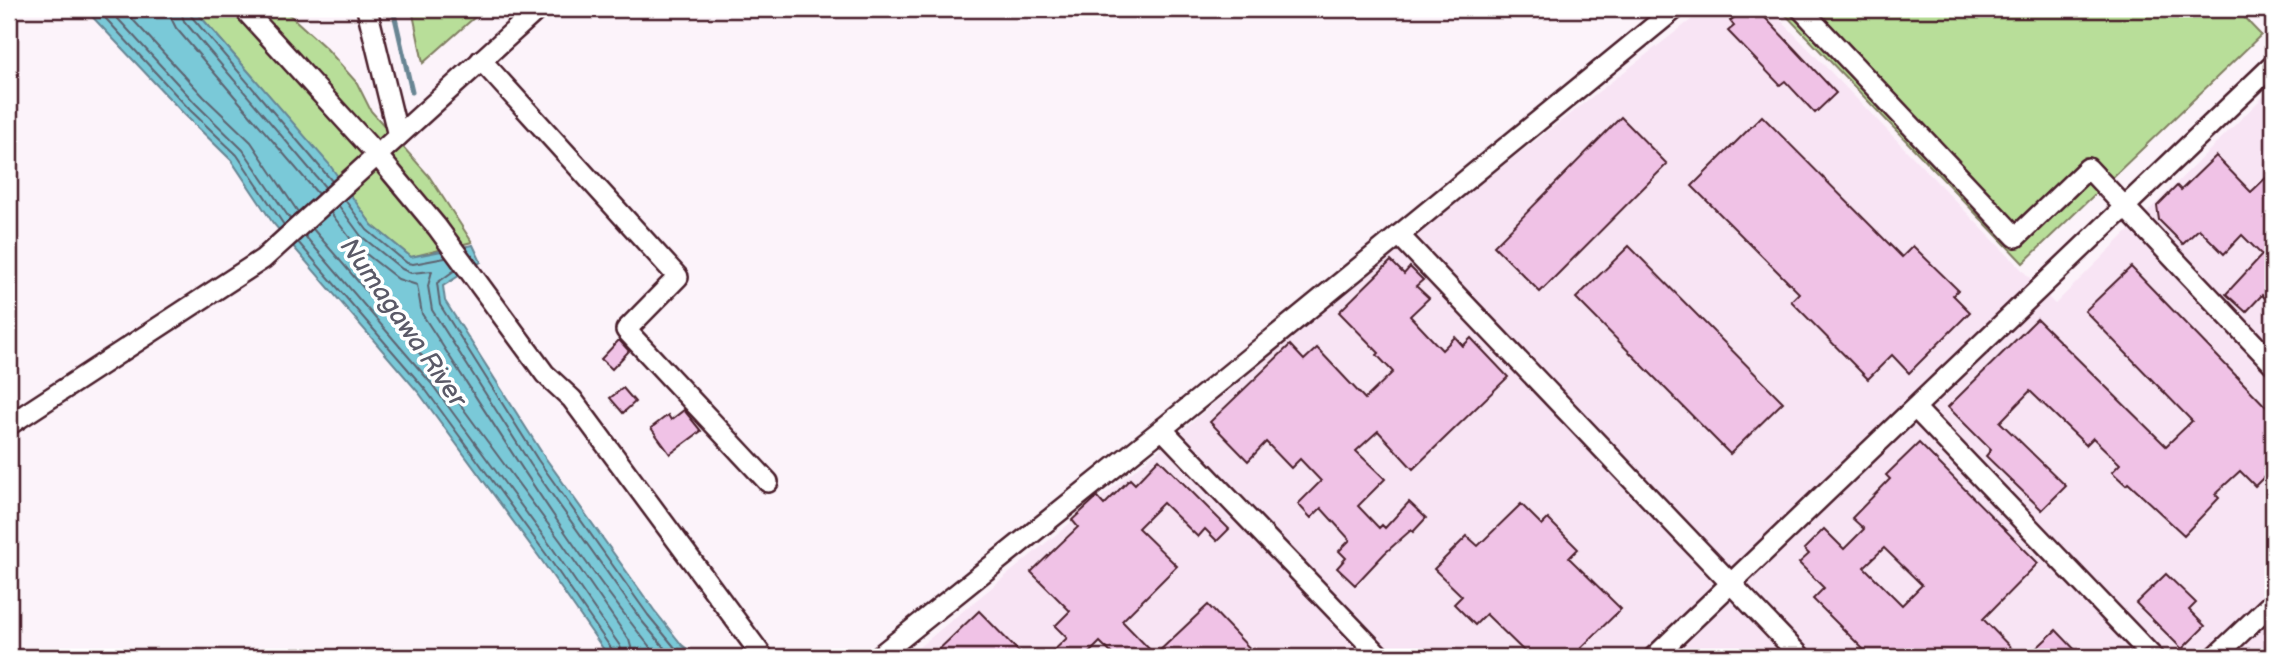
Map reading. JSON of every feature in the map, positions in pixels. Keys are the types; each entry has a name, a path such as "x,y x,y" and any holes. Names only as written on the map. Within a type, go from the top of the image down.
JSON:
{"street":[{"path":"244,9 377,155 436,227 545,374 572,399 763,657"},
{"path":"367,9 398,136"},
{"path":"9,425 264,260 538,9"},
{"path":"878,657 1162,429 1675,9"},
{"path":"1801,9 2016,237 2088,168 2273,365"},
{"path":"481,60 678,277 626,330 768,482"},
{"path":"1654,657 2273,65"},
{"path":"1399,235 1801,657"},
{"path":"1916,409 2154,657"},
{"path":"1162,429 1381,657"},
{"path":"2215,657 2273,602"}],"shaded area":[{"path":"1705,9 1770,9 2055,304 2273,87 2273,657 907,657 1160,449 1397,248"}],"green space":[{"path":"194,9 283,9 327,49 357,83 371,111 429,176 472,242 411,257 372,225 324,159"},
{"path":"412,9 484,9 423,63"},
{"path":"1780,9 2236,9 2261,35 2023,263"}],"water":[{"name":"Numagawa River","path":"85,9 194,9 329,164 372,225 411,257 473,245 481,262 443,286 445,301 544,456 654,610 682,645 698,657 609,657 419,393 273,223 231,160"}],"building":[{"path":"1744,9 1757,9 1836,93 1815,113 1785,81 1780,85 1728,31 1734,26 1730,21"},
{"path":"1762,116 1902,257 1913,246 1958,290 1953,295 1970,312 1909,373 1892,355 1868,379 1791,301 1799,293 1692,186"},
{"path":"1621,117 1667,164 1540,292 1494,246"},
{"path":"2216,156 2251,192 2273,171 2273,306 2262,295 2246,312 2226,294 2262,255 2242,235 2224,254 2199,229 2183,244 2159,220 2157,206 2177,186 2181,190"},
{"path":"1629,246 1783,402 1730,454 1576,298"},
{"path":"1391,261 1404,274 1410,267 1423,280 1416,286 1429,298 1410,316 1442,350 1455,337 1463,346 1471,338 1508,377 1413,469 1378,431 1356,451 1385,479 1358,506 1379,528 1382,525 1385,528 1409,502 1426,518 1413,532 1411,530 1385,553 1355,585 1337,568 1346,558 1339,551 1350,540 1321,508 1311,518 1298,504 1321,481 1300,459 1291,468 1266,442 1248,461 1210,422 1290,345 1304,360 1317,348 1365,399 1393,372 1377,355 1379,353 1339,312"},
{"path":"2131,267 2273,414 2273,468 2255,486 2240,471 2215,494 2219,498 2184,535 2128,483 2126,485 2112,472 2120,464 2093,438 2086,445 2030,391 2000,422 2066,486 2042,510 1986,456 1991,450 1948,407 2037,319 2166,446 2192,421 2085,311"},
{"path":"619,340 629,351 612,369 601,359"},
{"path":"623,388 635,402 623,413 610,398"},
{"path":"684,410 701,431 670,454 651,428 668,415 671,420"},
{"path":"1919,443 2038,563 1983,619 2020,657 1871,657 1813,599 1824,588 1799,563 1809,554 1804,549 1824,529 1844,549 1864,529 1852,518 1890,479 1886,475","holes":["1884,548 1922,585 1902,605 1864,567"]},
{"path":"1159,459 1229,529 1217,541 1205,529 1198,537 1163,503 1138,528 1177,566 1122,621 1155,655 1208,605 1258,657 1115,657 1100,642 1085,657 1047,657 1067,638 1055,626 1070,611 1031,572 1078,527 1072,520 1097,497 1104,505 1130,479 1135,484"},
{"path":"1521,504 1542,525 1548,519 1578,549 1569,558 1621,609 1581,648 1591,657 1530,657 1486,614 1475,625 1454,604 1462,596 1434,569 1467,536 1478,546"},
{"path":"2166,574 2196,603 2189,610 2205,626 2182,649 2136,603"},
{"path":"979,611 1024,657 931,657"},
{"path":"2056,630 2082,657 2027,657"}],"waterway":[{"path":"393,9 412,92"}]}
